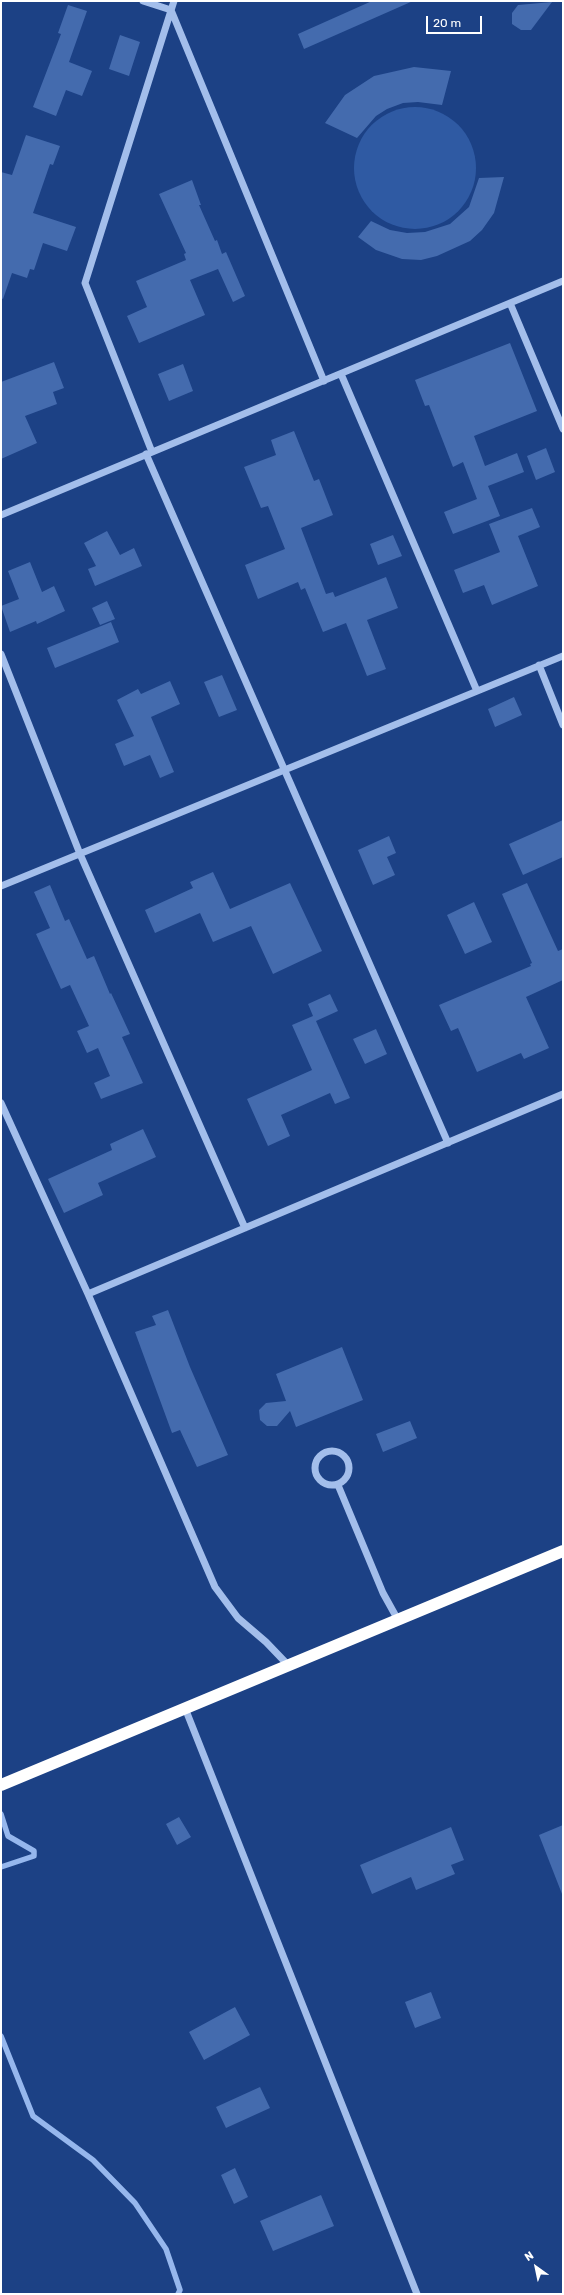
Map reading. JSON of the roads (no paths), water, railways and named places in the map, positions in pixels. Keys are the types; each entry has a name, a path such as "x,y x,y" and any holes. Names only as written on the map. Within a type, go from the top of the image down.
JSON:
{"highway":[{"path":"1,1785 563,1551"}],"street":[{"path":"143,1 171,10 324,381"},
{"path":"174,1 85,283 149,453 284,770 448,1143"},
{"path":"1,515 563,281"},
{"path":"510,303 563,429"},
{"path":"341,374 477,691"},
{"path":"1,654 80,854 245,1228"},
{"path":"1,886 563,656"},
{"path":"539,666 563,725"},
{"path":"88,1294 563,1094"},
{"path":"1,1103 88,1294 215,1587 238,1618 266,1642 289,1666"},
{"path":"333,1450 342,1453 349,1460 350,1470 346,1480 338,1485 327,1485 319,1480 315,1470 316,1461 323,1453 333,1450"},
{"path":"338,1485 383,1593 398,1620"},
{"path":"185,1708 417,2294"}],"waterway":[{"path":"1,1814 8,1836 34,1851 34,1856 1,1867"},
{"path":"1,2036 33,2116 93,2160 135,2203 166,2249 180,2290 178,2294"}]}
